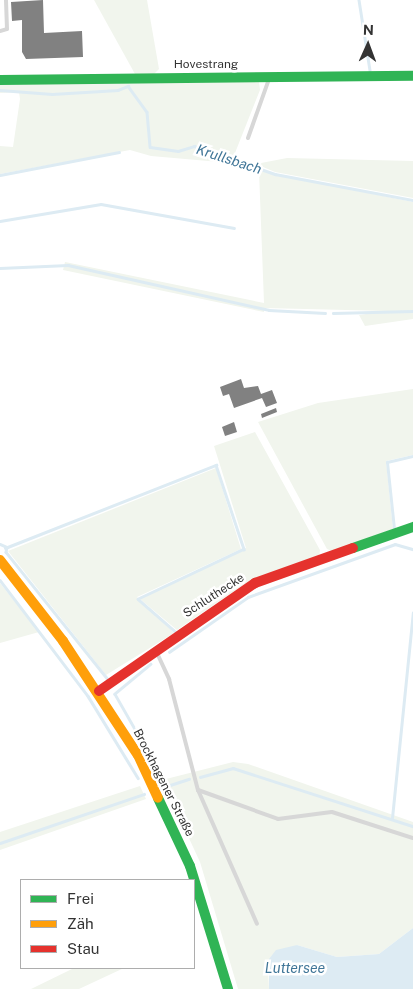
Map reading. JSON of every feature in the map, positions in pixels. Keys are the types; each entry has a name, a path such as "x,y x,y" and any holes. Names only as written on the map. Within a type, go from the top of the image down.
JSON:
{"street":[{"name":"Hovestrang","path":"0,80 413,76"},
{"name":"Schluthecke","path":"98,692 255,583 413,527"},
{"name":"Brockhagener Straße","path":"0,560 98,692 138,754 171,821 194,879"},
{"name":"Brockhagener Straße","path":"195,882 208,915 228,989"}],"lane":[{"path":"0,31 7,29 6,0"},
{"path":"248,138 270,77"},
{"path":"156,650 169,679 198,790 257,924"},
{"path":"198,790 278,819 332,812 413,838"}],"shaded area":[{"path":"94,0 147,0 159,69 154,74 135,74"},
{"path":"259,82 260,90 231,163 151,156 130,150 0,174 0,146 13,147 20,99 19,92 0,93 0,83"},
{"path":"287,158 413,161 413,198 275,172 256,164"},
{"path":"259,171 413,202 413,319 365,326 359,315 388,311 264,308 264,312 63,270 65,262 264,303"},
{"path":"413,389 413,455 386,461 393,529 332,551 327,549 258,422 318,403"},
{"path":"255,432 320,550 319,557 243,585 177,630 140,599 246,548 214,446"},
{"path":"216,468 241,549 137,597 174,633 106,675 8,551"},
{"path":"0,583 39,632 0,643"},
{"path":"233,762 248,764 413,822 413,928 379,954 337,957 297,945 268,968 269,989 238,989 200,862 162,780"},
{"path":"140,786 146,799 0,850 0,832"},
{"path":"72,969 122,969 79,989 31,989"}],"water":[{"name":"Luttersee","path":"413,928 413,989 269,989 269,959 276,950 297,945 337,957 379,954"}],"building":[{"path":"43,0 44,33 82,31 83,57 26,59 22,52 22,20 12,21 11,2"},
{"path":"241,379 244,388 258,386 261,394 272,390 277,403 266,407 262,398 234,408 229,394 223,396 220,387"},
{"path":"276,408 277,412 262,418 261,414"},
{"path":"234,422 237,432 225,436 222,427"}],"waterway":[{"path":"359,0 370,70"},
{"name":"Krullsbach","path":"0,90 52,94 118,90 128,86 147,112 150,147 178,151 194,146 275,174 413,200"},
{"path":"0,175 119,152"},
{"path":"0,221 101,204 234,228"},
{"path":"0,268 68,265 269,310 325,313"},
{"path":"333,313 413,311"},
{"path":"394,529 387,462 413,456"},
{"path":"5,548 216,465 244,549 138,599 176,632"},
{"path":"0,544 7,547 6,552 107,678"},
{"path":"169,652 248,597 395,544 413,549"},
{"path":"0,580 88,696 138,778"},
{"path":"392,818 413,613"},
{"path":"151,664 115,694 160,773"},
{"path":"200,777 233,768 413,826"},
{"path":"167,786 189,779"},
{"path":"0,843 144,794"}],"traffic: fast":[{"path":"0,80 413,76"},
{"path":"353,548 413,527"},
{"path":"158,798 190,866 194,879"},
{"path":"195,882 228,989"}],"traffic: slow":[{"path":"0,560 63,641 138,755 158,798"}],"traffic: jam":[{"path":"99,691 255,583 353,548"}]}
